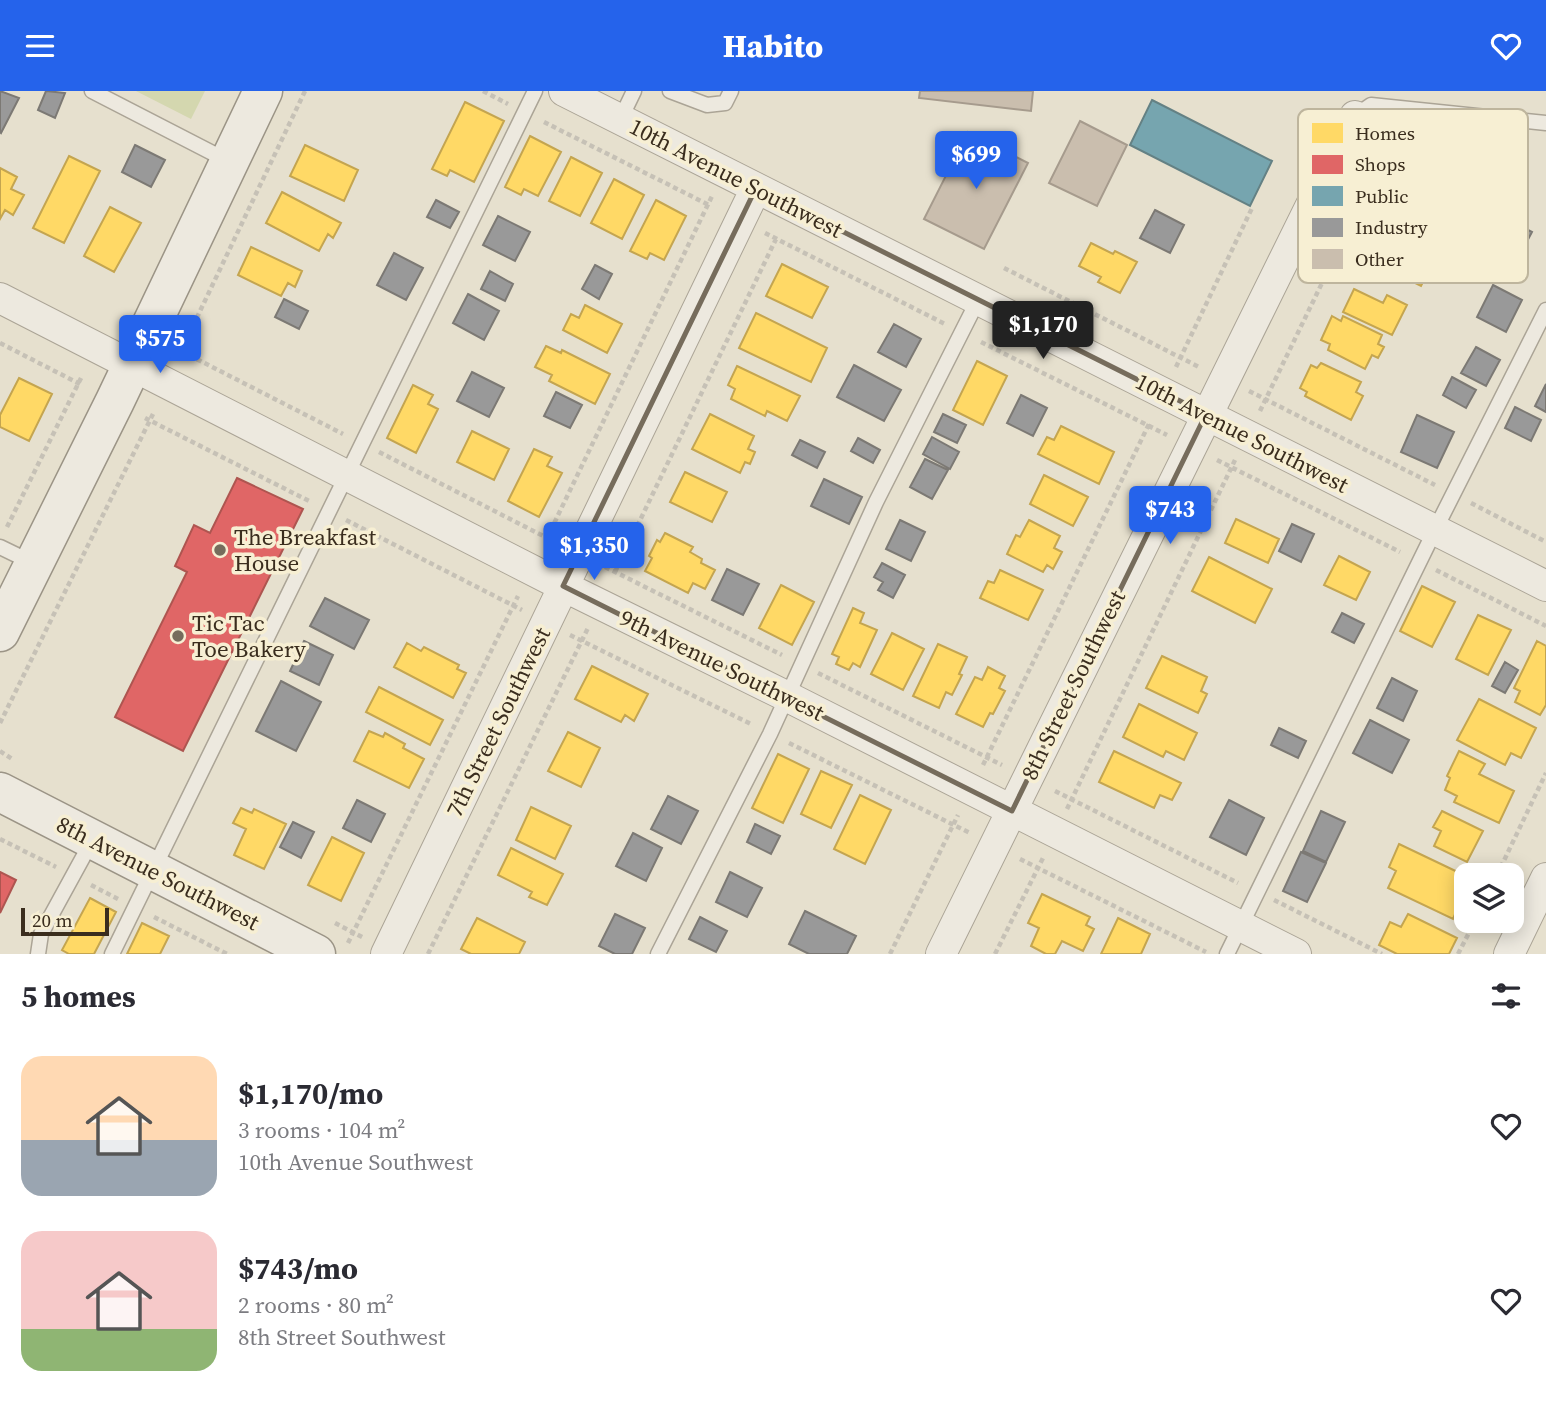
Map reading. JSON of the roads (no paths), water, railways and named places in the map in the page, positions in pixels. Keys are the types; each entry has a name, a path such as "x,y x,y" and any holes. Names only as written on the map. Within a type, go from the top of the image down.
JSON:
{"main road":[{"path":"0,632 263,91"},
{"name":"8th Avenue Southwest","path":"0,792 153,870 331,951"}],"street":[{"name":"10th Avenue Southwest","path":"564,91 1546,586"},
{"name":"7th Street Southwest","path":"386,954 756,188"},
{"name":"8th Street Southwest","path":"941,954 1298,230"},
{"name":"9th Avenue Southwest","path":"0,298 563,586 1296,954"},
{"path":"1509,954 1546,878"}],"lane":[{"path":"92,91 230,162"},
{"path":"112,954 535,91"},
{"path":"620,120 634,91"},
{"path":"670,91 707,104 725,103 731,91"},
{"path":"1365,109 1371,105 1410,109"},
{"path":"1528,121 1546,123"},
{"path":"659,954 788,697 876,502 978,300"},
{"path":"1227,954 1546,310"},
{"path":"0,547 34,563"},
{"path":"38,954 41,934 93,839"}],"place":[{"name":"The Breakfast House","path":"220,550"},
{"name":"Tic Tac Toe Bakery","path":"178,636"}]}
